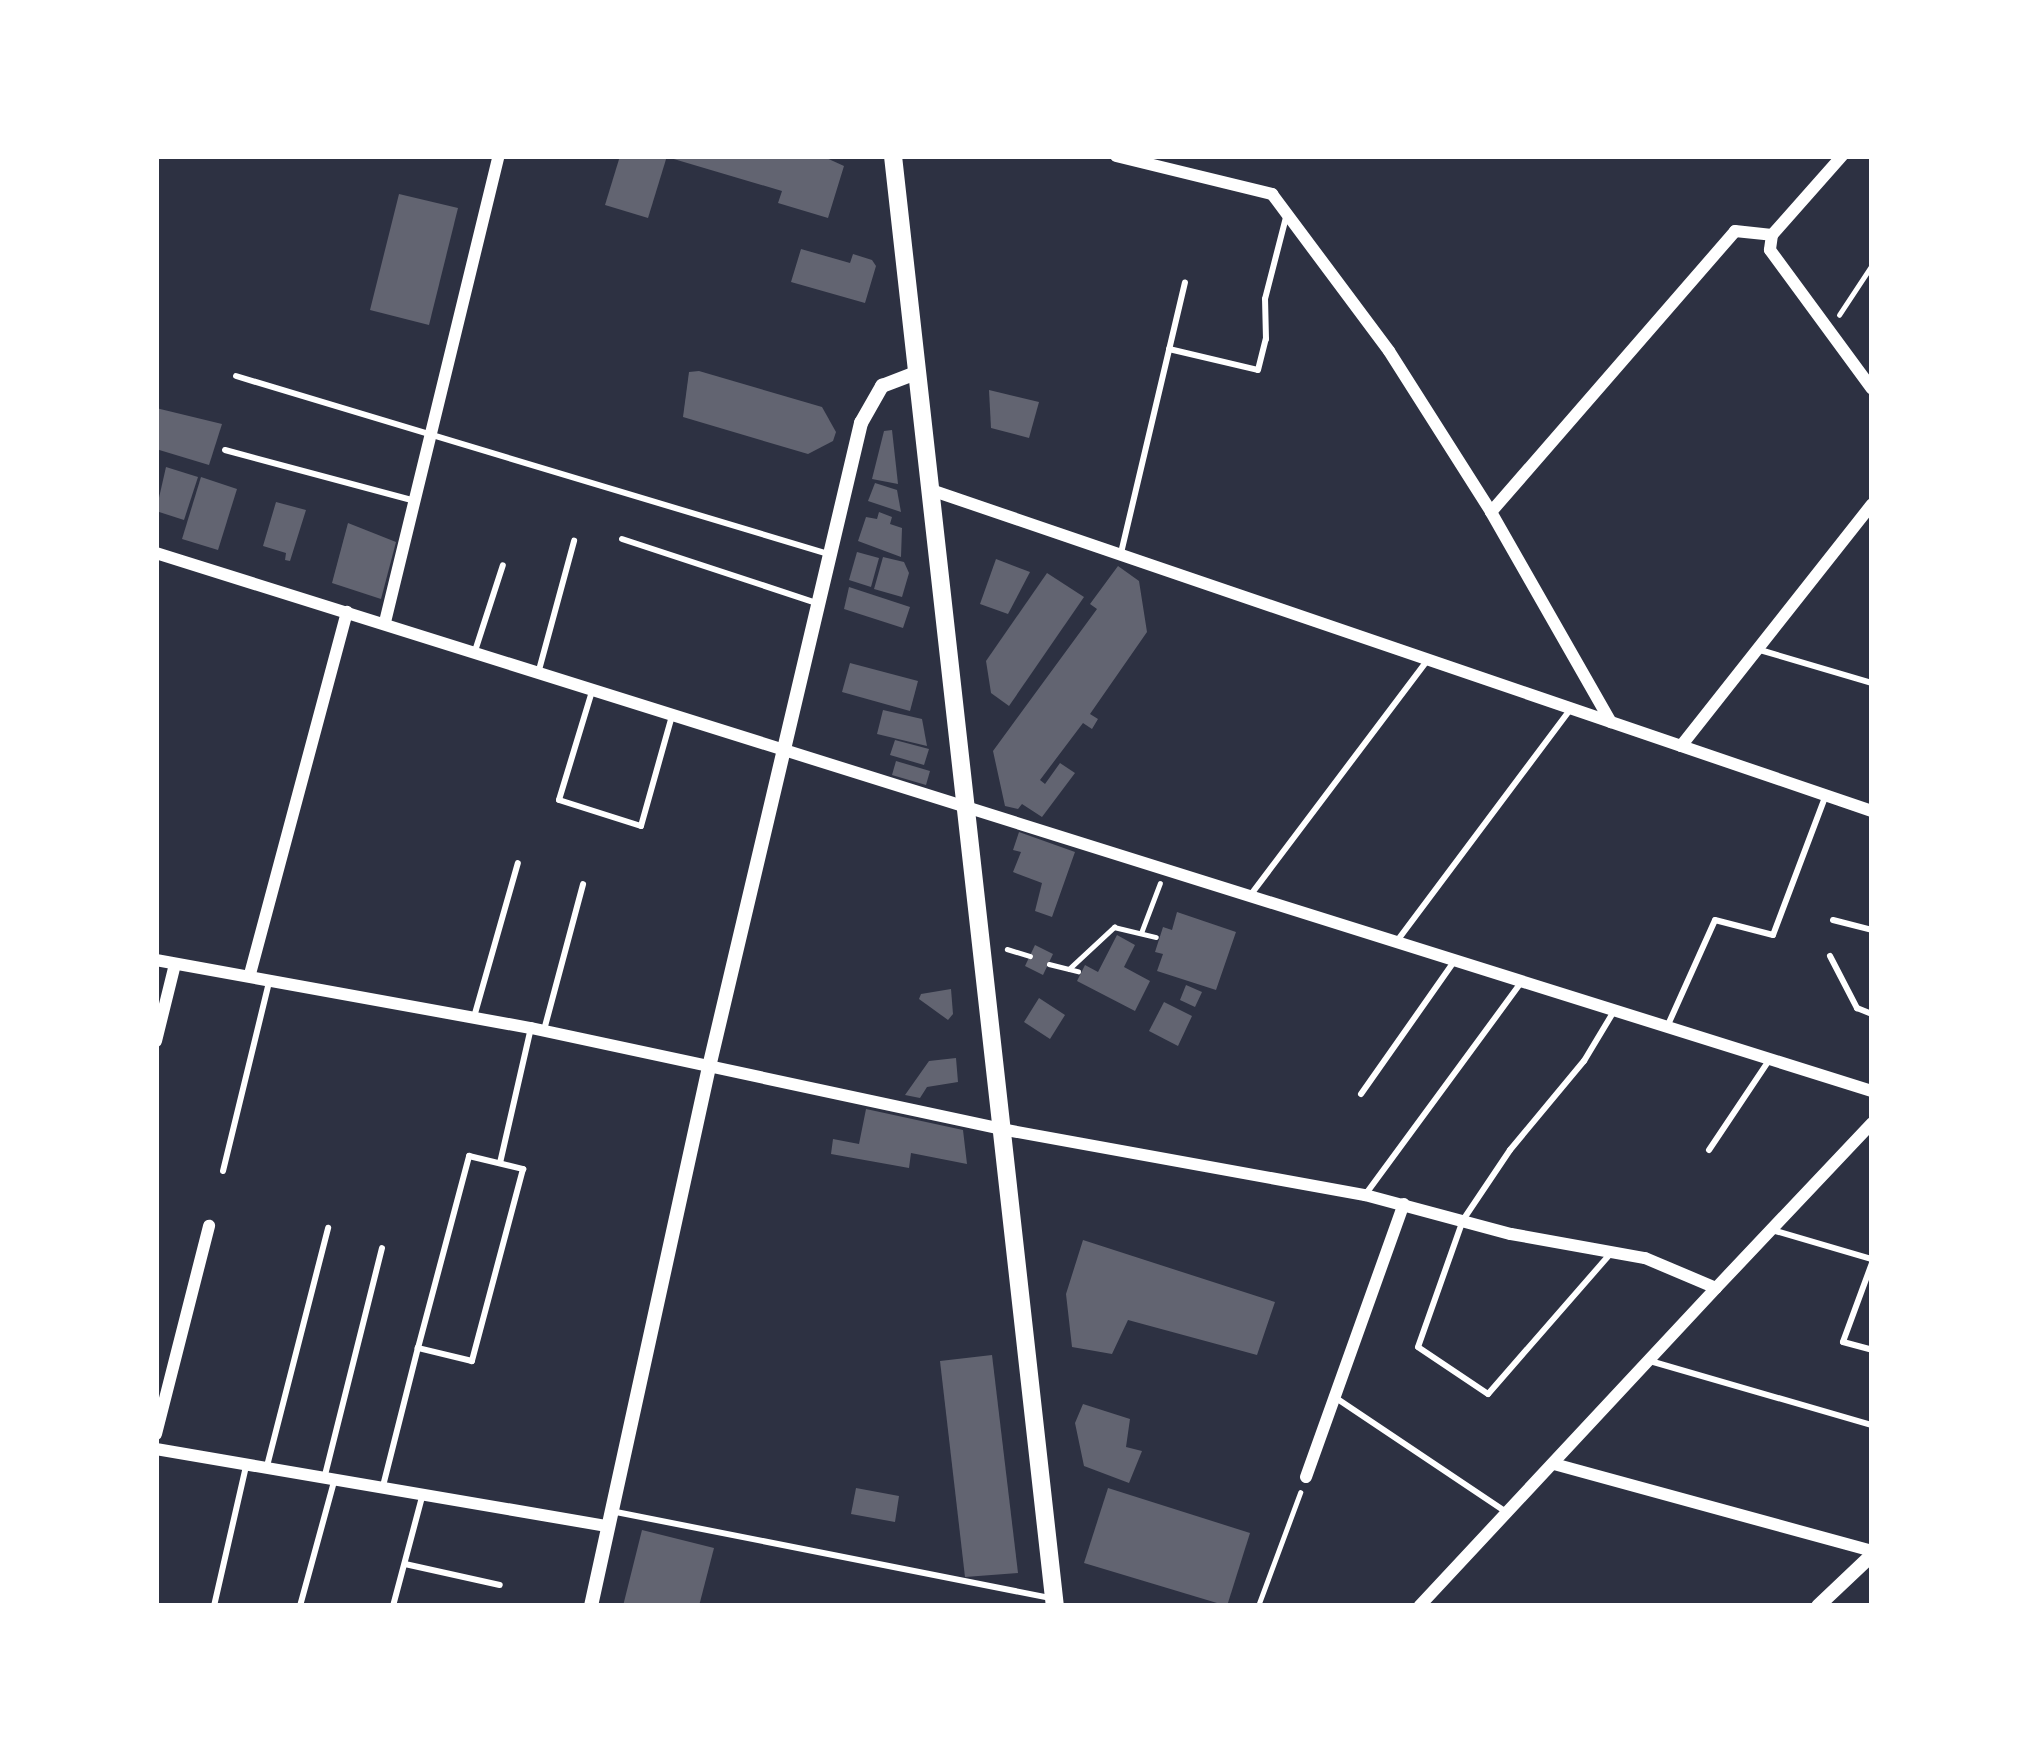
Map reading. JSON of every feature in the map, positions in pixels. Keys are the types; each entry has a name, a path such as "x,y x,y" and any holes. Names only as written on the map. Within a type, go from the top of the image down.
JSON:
{"main road":[{"path":"893,156 1054,1602"}],"street":[{"path":"385,622 499,156"},
{"path":"1116,156 1155,160 1272,194 1389,351 1491,512 1611,722"},
{"path":"1842,156 1772,235 1770,250 1872,389"},
{"path":"1491,512 1735,231 1772,235"},
{"path":"591,1606 828,554 872,400 892,380 916,373"},
{"path":"931,490 1872,811"},
{"path":"1681,746 1872,503"},
{"path":"156,553 1872,1091"},
{"path":"250,974 347,612"},
{"path":"156,960 537,1029 1001,1129 1404,1204 1511,1234 1614,1251 1715,1288"},
{"path":"156,1041 176,964"},
{"path":"1419,1606 1872,1124"},
{"path":"1306,1477 1404,1204"},
{"path":"156,1434 209,1226"},
{"path":"156,1450 610,1518"},
{"path":"1554,1464 1871,1556"},
{"path":"1818,1606 1871,1556"}],"lane":[{"path":"1169,349 1258,370 1267,339 1264,299 1287,214"},
{"path":"1120,555 1185,282"},
{"path":"236,376 828,554"},
{"path":"225,451 415,501"},
{"path":"622,539 817,603"},
{"path":"538,670 574,541"},
{"path":"475,651 503,565"},
{"path":"1757,650 1872,683"},
{"path":"1250,896 1427,662"},
{"path":"594,687 559,800 640,826 673,713"},
{"path":"1396,942 1571,708"},
{"path":"1667,1027 1715,920 1773,935 1826,795"},
{"path":"474,1017 518,863"},
{"path":"500,1163 584,884"},
{"path":"1833,920 1872,930"},
{"path":"1830,956 1857,1008 1872,1014"},
{"path":"1360,1094 1455,960"},
{"path":"223,1171 270,978"},
{"path":"1365,1196 1522,981"},
{"path":"1614,1010 1584,1061 1510,1150 1463,1220 1418,1347 1488,1394 1614,1251"},
{"path":"1709,1150 1770,1059"},
{"path":"382,1486 418,1348 469,1156 523,1169 472,1361 418,1348"},
{"path":"266,1470 328,1228"},
{"path":"1772,1230 1872,1261 1844,1342 1872,1350"},
{"path":"300,1606 382,1248"},
{"path":"1650,1361 1872,1425"},
{"path":"1336,1398 1508,1513"},
{"path":"214,1606 247,1466"},
{"path":"393,1606 423,1493"},
{"path":"610,1518 1054,1602"},
{"path":"405,1564 500,1585"}],"path":[{"path":"1826,327 1872,265"},
{"path":"1141,933 1165,870"},
{"path":"1069,969 1114,927 1156,937"},
{"path":"1007,949 1030,956"},
{"path":"1049,964 1078,971"},
{"path":"1258,1606 1306,1477"}],"building":[{"path":"620,156 667,156 648,218 605,205"},
{"path":"822,156 844,166 828,218 778,203 782,191 667,157"},
{"path":"399,194 458,208 429,325 370,310"},
{"path":"801,249 850,263 853,254 872,260 876,266 865,303 791,282"},
{"path":"689,372 822,407 836,432 833,441 808,454 683,417"},
{"path":"989,390 1039,402 1029,438 991,428"},
{"path":"156,408 222,424 209,465 156,449"},
{"path":"892,430 898,484 872,479 884,431"},
{"path":"166,467 198,477 184,520 156,511"},
{"path":"201,477 237,489 218,550 182,539"},
{"path":"875,483 897,490 901,512 868,501"},
{"path":"276,502 306,510 290,561 285,560 286,553 263,546"},
{"path":"879,512 902,528 901,557 858,541 866,517 877,519"},
{"path":"348,523 396,542 381,599 332,583"},
{"path":"857,552 879,558 871,587 849,580"},
{"path":"883,557 904,562 909,573 902,597 874,589"},
{"path":"996,559 1030,572 1008,614 980,604"},
{"path":"1118,566 1139,581 1147,632 1090,714 1098,719 1092,729 1083,723 1040,780 1045,784 1060,763 1075,773 1042,817 1022,804 1018,809 1005,806 993,751 1097,609 1090,604"},
{"path":"1047,573 1084,597 1009,706 991,693 986,661"},
{"path":"849,587 910,607 903,628 844,609"},
{"path":"850,663 918,681 910,711 842,692"},
{"path":"883,710 922,719 927,746 877,734"},
{"path":"895,740 929,749 924,765 890,755"},
{"path":"896,761 930,771 926,785 892,775"},
{"path":"1019,832 1075,852 1052,917 1035,911 1042,883 1013,872 1021,852 1013,850"},
{"path":"1177,912 1236,932 1216,990 1157,971 1163,954 1155,952 1163,927 1172,930"},
{"path":"1117,935 1135,945 1124,967 1150,981 1135,1011 1077,981 1085,965 1098,972"},
{"path":"1035,945 1053,954 1043,975 1025,966"},
{"path":"1186,985 1202,992 1195,1007 1180,1000"},
{"path":"951,989 953,1014 948,1020 919,999 921,994"},
{"path":"1039,998 1065,1015 1050,1039 1024,1022"},
{"path":"1164,1002 1192,1016 1178,1046 1149,1031"},
{"path":"956,1058 958,1082 927,1087 920,1098 905,1095 929,1061"},
{"path":"866,1109 963,1130 967,1164 911,1153 909,1168 831,1154 833,1139 859,1144"},
{"path":"1083,1240 1275,1302 1257,1355 1128,1320 1112,1354 1072,1347 1066,1294"},
{"path":"992,1355 1018,1573 965,1577 940,1361"},
{"path":"1083,1404 1130,1419 1126,1447 1142,1451 1129,1483 1084,1466 1075,1423"},
{"path":"856,1488 899,1496 895,1522 851,1514"},
{"path":"1108,1488 1250,1533 1227,1606 1084,1563"},
{"path":"642,1530 714,1548 699,1606 623,1606"}]}
